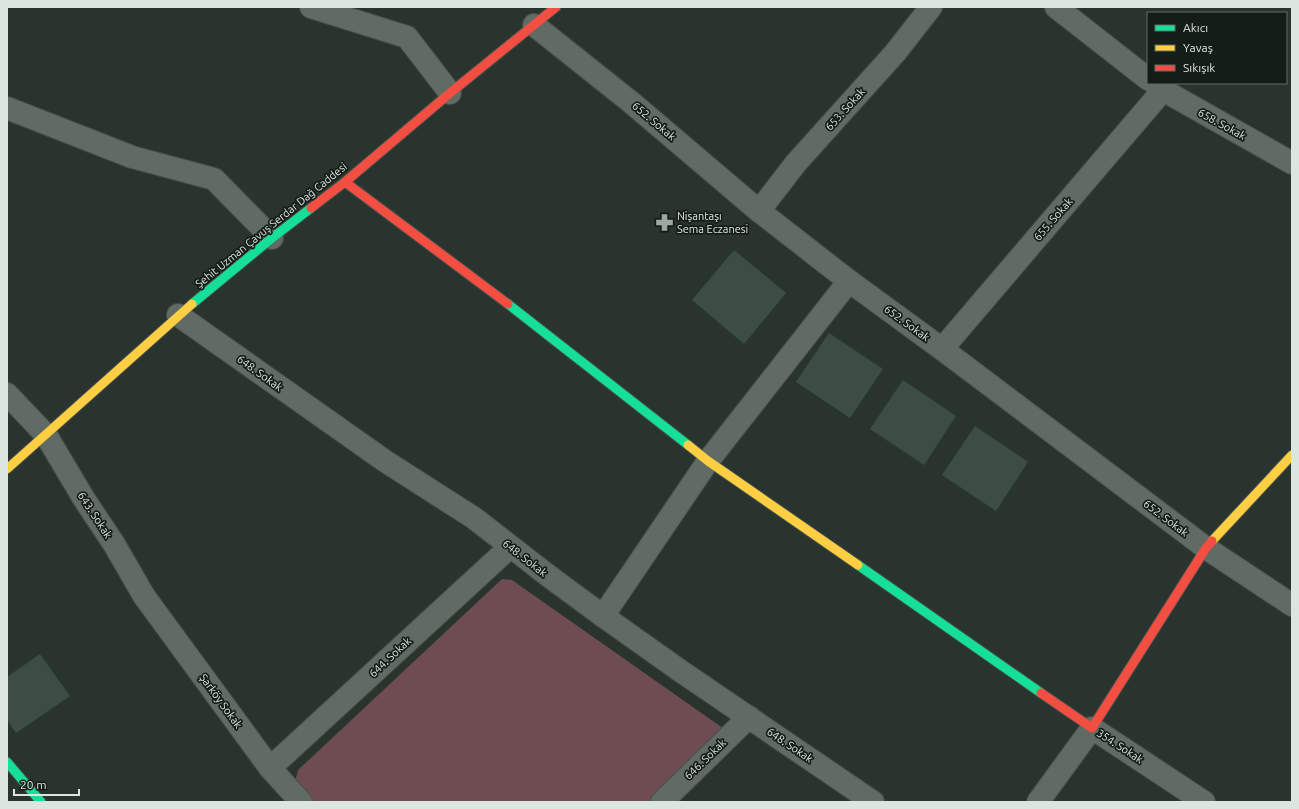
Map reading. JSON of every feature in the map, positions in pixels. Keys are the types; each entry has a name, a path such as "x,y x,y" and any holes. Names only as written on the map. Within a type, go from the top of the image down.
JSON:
{"street":[{"path":"311,7 407,37 450,93"},
{"name":"Şehit Uzman Çavuş Serdar Dağ Caddesi","path":"7,469 178,315 272,238 345,182 450,93 556,7"},
{"name":"653. Sokak","path":"759,211 796,163 895,53 931,7"},
{"name":"658. Sokak","path":"1056,7 1147,78"},
{"name":"652. Sokak","path":"534,25 632,103 759,211 849,281 942,349 1206,548 1292,605"},
{"name":"658. Sokak","path":"1155,84 1291,161"},
{"name":"655. Sokak","path":"942,349 1155,84"},
{"path":"7,108 132,157 214,178 272,238"},
{"path":"345,182 535,324 708,461 1092,728 1206,548 1292,455"},
{"path":"602,616 708,461 849,281"},
{"name":"648. Sokak","path":"178,315 299,402 385,461 474,518 602,616 873,802"},
{"name":"643. Sokak","path":"7,394 46,435 84,499 114,544 144,596"},
{"name":"644. Sokak","path":"270,768 510,547"},
{"name":"Şarköy Sokak","path":"144,596 270,768 301,802"},
{"name":"646. Sokak","path":"662,802 749,717"},
{"name":"354. Sokak","path":"1038,802 1092,728 1204,802"},
{"path":"8,763 41,802"}],"shaded area":[{"path":"502,579 512,580 727,731 649,802 309,802 294,786 298,770"}],"building":[{"path":"734,250 786,293 744,344 692,300"},
{"path":"829,333 883,369 850,418 796,382"},
{"path":"903,380 956,416 924,465 870,429"},
{"path":"975,426 1028,462 996,511 942,475"},
{"path":"40,654 70,696 16,733 7,720 7,677"}],"traffic: fast":[{"path":"192,304 311,208"},
{"path":"508,304 688,445"},
{"path":"858,565 1041,693"},
{"path":"7,762 41,802"}],"traffic: slow":[{"path":"7,469 192,304"},
{"path":"688,445 708,461 858,565"},
{"path":"1212,541 1292,455"}],"traffic: jam":[{"path":"311,208 345,182 450,93 556,7"},
{"path":"345,182 508,304"},
{"path":"1041,693 1092,728 1206,548 1212,541"}],"place":[{"name":"Nişantaşı Sema Eczanesi","path":"664,222"}]}
